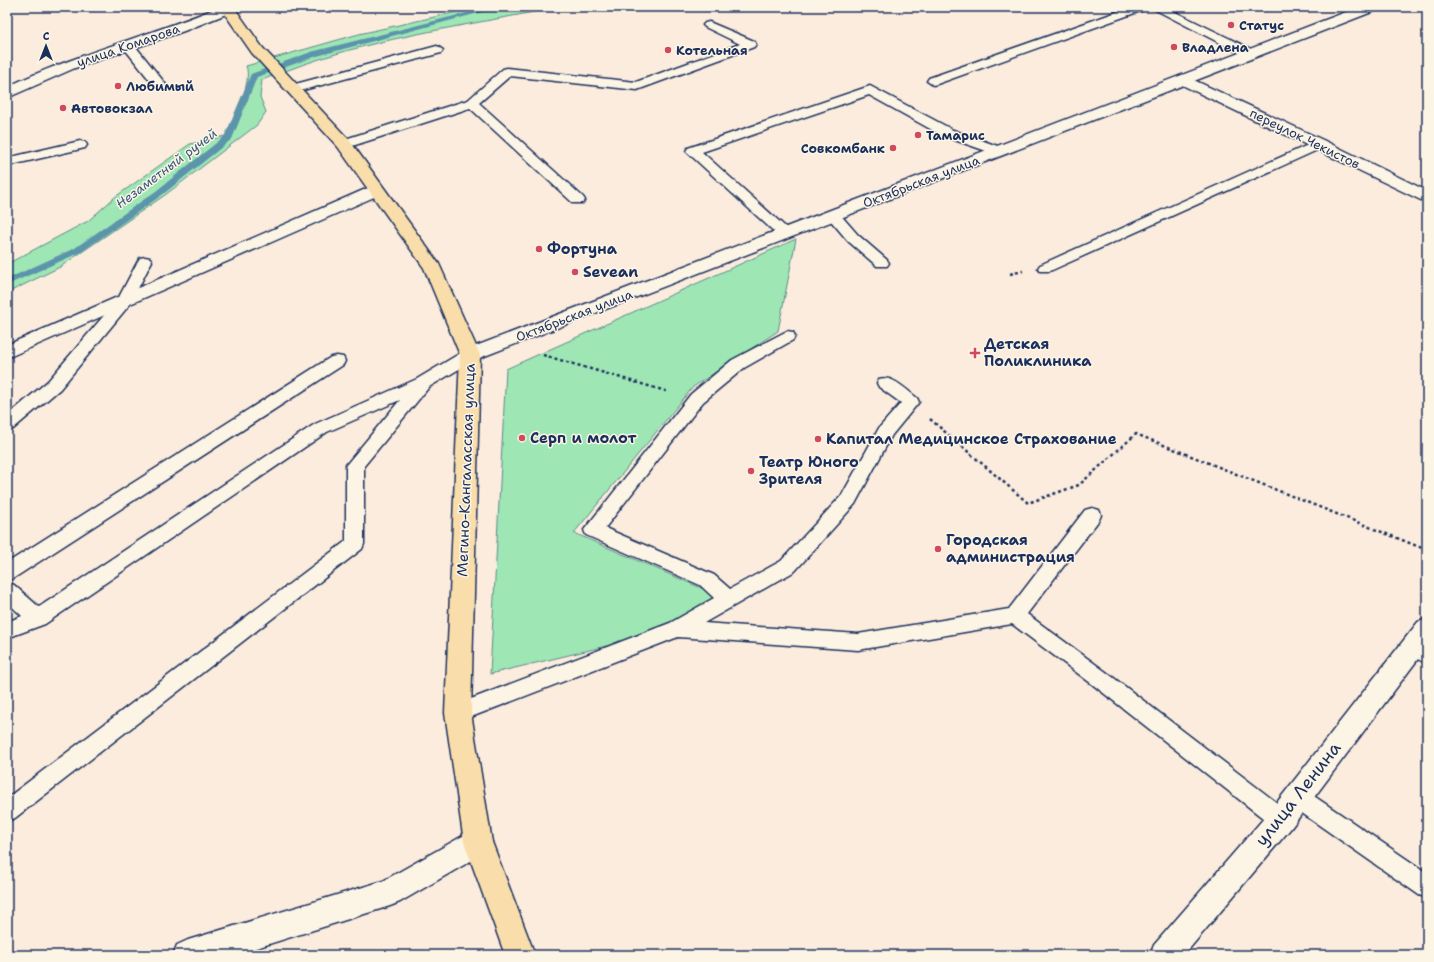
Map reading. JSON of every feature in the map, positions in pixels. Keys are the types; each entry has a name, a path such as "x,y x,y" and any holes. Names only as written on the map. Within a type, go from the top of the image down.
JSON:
{"main road":[{"name":"Октябрьская улица","path":"470,355 1372,7"},
{"name":"улица Комарова","path":"7,93 23,84 87,58 179,28 228,8"},
{"name":"Мегино-Кангаласская улица","path":"228,8 257,50 344,144 433,268 470,355 458,714 478,842 520,955"},
{"name":"переулок Чекистов","path":"1183,80 1319,144 1427,198"},
{"path":"7,352 376,190"},
{"name":"улица Ленина","path":"1165,955 1289,808 1423,643"},
{"path":"188,955 390,892 478,842"}],"lane":[{"path":"932,81 1142,7"},
{"path":"1156,7 1251,54"},
{"path":"344,144 472,104 507,72 636,86 750,44 709,25"},
{"path":"128,45 160,85"},
{"path":"286,83 437,50"},
{"path":"785,234 693,151 870,90 948,133 998,151"},
{"path":"472,104 578,200"},
{"path":"1045,268 1319,144"},
{"path":"7,162 80,145"},
{"path":"833,215 853,238 882,263"},
{"path":"7,425 54,385 125,301 145,261"},
{"path":"729,600 706,580 593,530 695,400 738,364 787,336"},
{"path":"7,630 38,618 321,428 423,383 470,355"},
{"path":"7,573 336,360"},
{"path":"7,811 355,544 355,465 423,383"},
{"path":"458,714 677,629 788,566 849,499 885,432 911,402 885,383"},
{"path":"677,629 858,642 1015,616 1092,515"},
{"path":"7,590 38,618"},
{"path":"1015,616 1100,678 1289,808 1427,887"}],"path":[{"path":"503,342 695,400"},
{"path":"911,402 1028,503 1079,485 1136,434 1427,550"}],"green space":[{"path":"479,7 550,7 534,12 392,39 335,54 262,80 260,97 266,112 257,125 165,195 60,267 7,293 7,264 88,221 115,197 190,144 225,136 245,91 247,82 246,66 359,34"},
{"path":"796,239 778,331 693,387 574,533 729,600 677,629 490,674 506,369"}],"waterway":[{"name":"Незаметный ручей","path":"7,282 78,250 159,193 229,137 254,76 314,54 498,7"}],"place":[{"name":"Статус","path":"1231,25"},
{"name":"Владлена","path":"1174,47"},
{"name":"Котельная","path":"668,50"},
{"name":"Любимый","path":"118,86"},
{"name":"Автовокзал","path":"63,108"},
{"name":"Тамарис","path":"918,135"},
{"name":"Совкомбанк","path":"893,148"},
{"name":"Фортуна","path":"539,249"},
{"name":"Sevean","path":"575,272"},
{"name":"Детская Поликлиника","path":"975,353"},
{"name":"Серп и молот","path":"522,438"},
{"name":"Капитал Медицинское Страхование","path":"818,439"},
{"name":"Театр Юного Зрителя","path":"751,471"},
{"name":"Городская администрация","path":"938,549"}]}
